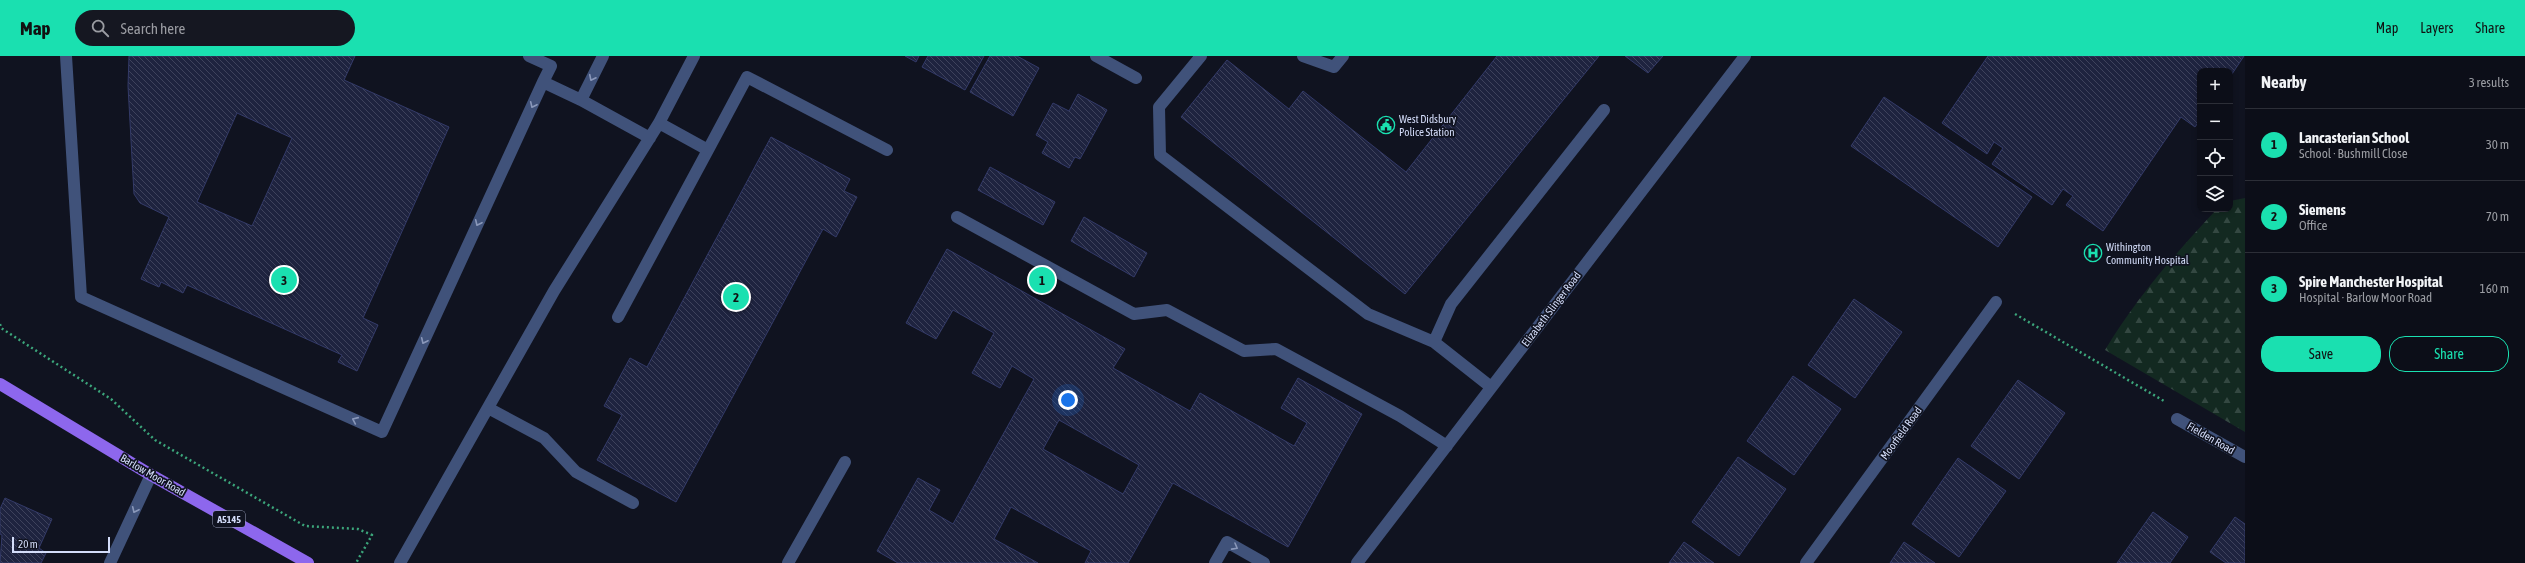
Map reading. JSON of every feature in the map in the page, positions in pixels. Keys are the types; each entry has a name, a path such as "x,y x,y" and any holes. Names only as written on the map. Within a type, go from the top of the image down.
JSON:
{"main road":[{"name":"Barlow Moor Road","path":"0,384 151,475 308,563"}],"street":[{"path":"66,56 81,297 382,432 551,66 529,56"},
{"path":"581,100 603,56"},
{"path":"400,563 554,291 659,123 694,56"},
{"path":"1096,56 1136,78"},
{"path":"1201,56 1159,107 1160,155 1368,314 1434,342 1492,387"},
{"path":"1303,56 1334,67 1343,56"},
{"name":"Elizabeth Slinger Road","path":"1357,563 1745,56"},
{"path":"618,317 747,77 887,150"},
{"path":"543,82 581,100 650,138"},
{"path":"1434,342 1451,304 1604,110"},
{"path":"659,123 708,150"},
{"path":"957,216 1134,314 1167,310 1244,351 1276,349 1400,416 1447,446"},
{"name":"Moorfield Road","path":"1806,563 1996,302"},
{"path":"488,408 544,438 576,472 633,503"},
{"name":"Fielden Road","path":"2177,419 2245,457"},
{"path":"788,563 845,462"},
{"path":"110,563 151,475"},
{"path":"1215,563 1227,542 1264,563"}],"path":[{"path":"1996,302 2169,404 2177,419"},
{"path":"0,324 1,328 111,399 156,440 305,526 358,528 372,535 356,563"}],"green space":[{"path":"2245,198 2245,432 2105,350 2130,312 2157,276 2214,212 2233,212 2233,200"}],"building":[{"path":"129,56 355,56 344,80 449,127 363,318 378,325 357,371 338,362 342,355 187,285 183,293 161,282 159,287 141,279 169,217 140,203 134,194 128,86","holes":["237,113 292,138 252,226 197,202"]},
{"path":"905,56 919,56 916,62"},
{"path":"928,56 984,56 965,90 922,67"},
{"path":"990,56 1017,56 1039,68 1013,116 970,92"},
{"path":"1497,56 1599,56 1405,294 1181,117 1227,60 1289,109 1303,91 1406,172"},
{"path":"1625,56 1663,56 1648,73"},
{"path":"1988,56 2244,56 2233,72 2233,68 2197,68 2197,124 2195,127 2181,117 2103,231 2066,205 2073,196 2063,189 2052,205 1992,164 2003,148 1994,142 1987,154 1942,123"},
{"path":"1078,94 1107,110 1080,159 1075,157 1069,168 1042,153 1048,142 1036,135 1053,103 1069,111"},
{"path":"1884,97 2032,197 1998,247 1851,146"},
{"path":"771,137 850,179 844,191 857,197 836,237 823,229 676,502 597,460 622,415 604,406 630,358 647,367"},
{"path":"990,167 1055,202 1043,225 978,190"},
{"path":"1084,217 1147,253 1134,277 1071,241"},
{"path":"947,249 1125,349 1113,368 1190,411 1200,393 1294,446 1307,423 1281,408 1298,378 1362,414 1288,547 1173,483 1128,563 1085,563 1091,551 1011,507 994,539 1038,563 898,563 877,551 918,478 940,490 929,510 953,524 1034,379 1012,366 1000,388 972,373 994,333 953,310 936,339 906,323","holes":["1059,420 1139,465 1123,494 1043,449"]},
{"path":"1854,299 1902,332 1855,398 1808,365"},
{"path":"1793,376 1841,409 1794,475 1747,441"},
{"path":"2018,380 2065,413 2019,479 1971,446"},
{"path":"1738,457 1786,489 1739,556 1692,522"},
{"path":"1958,458 2006,491 1959,557 1912,524"},
{"path":"5,498 52,519 39,548 46,553 41,563 0,563 2,535 0,534 0,509"},
{"path":"2153,512 2188,537 2170,563 2117,563"},
{"path":"2235,517 2245,524 2245,563 2226,563 2210,552"},
{"path":"1684,542 1714,563 1669,563"},
{"path":"1904,542 1935,563 1890,563"}],"place":[{"name":"West Didsbury Police Station","path":"1386,125"},
{"name":"Withington Community Hospital","path":"2093,253"},
{"name":"Spire Manchester Hospital","path":"284,280"},
{"name":"Lancasterian School","path":"1042,280"},
{"name":"Siemens","path":"736,297"}]}
